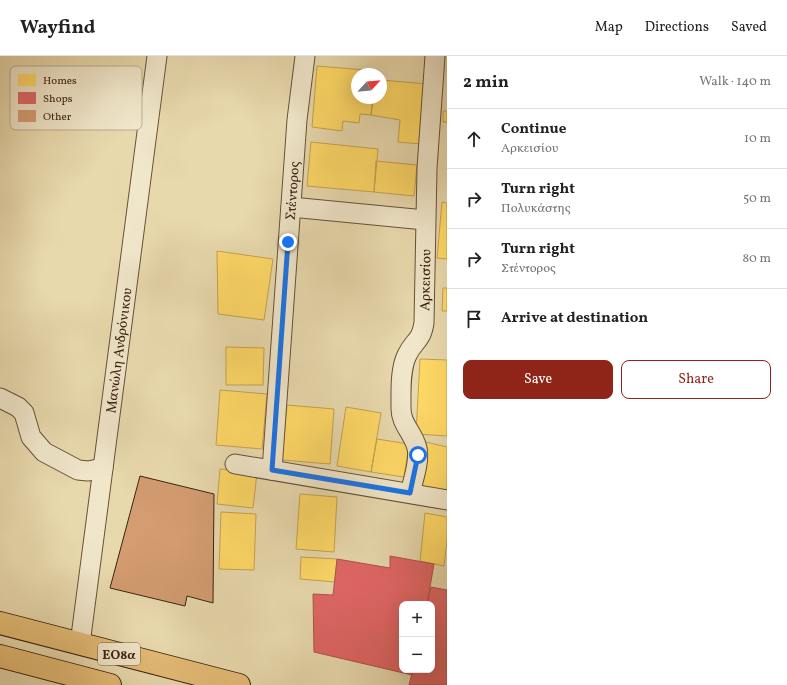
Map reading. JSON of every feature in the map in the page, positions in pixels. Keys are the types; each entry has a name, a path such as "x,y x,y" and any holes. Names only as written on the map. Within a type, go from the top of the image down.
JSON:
{"highway":[{"name":"ΕΟ8α","path":"0,623 239,685"},
{"name":"ΕΟ8α","path":"0,656 110,685"}],"street":[{"name":"Μανώλη Ανδρόνικου","path":"80,644 157,56"},
{"name":"Στέντορος","path":"272,470 297,120 305,56"},
{"name":"Αρκεισίου","path":"410,493 418,459 417,450 413,438 402,421 400,408 406,358 420,338 424,323 426,220 435,56"},
{"path":"291,207 426,220"},
{"path":"0,398 24,413 31,437 44,452 78,470 88,471 103,468"},
{"path":"235,464 447,500"}],"building: Homes":[{"path":"317,66 351,69 351,104 372,104 371,115 360,114 359,123 343,121 342,131 312,127"},
{"path":"387,81 427,84 421,144 398,142 400,120 371,115 372,104 387,104"},
{"path":"443,111 447,111 447,122 443,122"},
{"path":"311,142 378,149 374,192 307,186"},
{"path":"376,161 417,165 414,196 374,192"},
{"path":"442,202 447,203 447,259 437,258"},
{"path":"217,251 273,259 264,320 218,314"},
{"path":"443,288 447,288 447,311 442,311"},
{"path":"226,347 264,348 263,385 226,385"},
{"path":"420,359 447,360 447,436 416,434"},
{"path":"220,390 267,394 262,449 216,445"},
{"path":"287,405 334,409 330,464 282,460"},
{"path":"346,407 381,413 371,472 337,466"},
{"path":"377,439 409,444 404,477 371,472"},
{"path":"426,442 447,447 447,492 418,486"},
{"path":"220,469 257,473 253,508 217,504"},
{"path":"300,494 337,497 334,552 296,549"},
{"path":"221,512 256,514 254,570 219,569"},
{"path":"425,513 447,517 447,540 444,566 420,561"},
{"path":"301,557 337,559 335,582 300,579"}],"building: Shops":[{"path":"390,556 434,564 428,601 399,601 399,672 314,652 313,594 333,595 337,559 390,568"},
{"path":"431,587 447,590 447,685 409,685 412,673 435,673 435,601 428,601"}],"building: Other":[{"path":"140,476 214,494 213,603 187,596 185,606 110,588"}],"route":[{"path":"288,242 272,470 410,493 418,455"}]}
